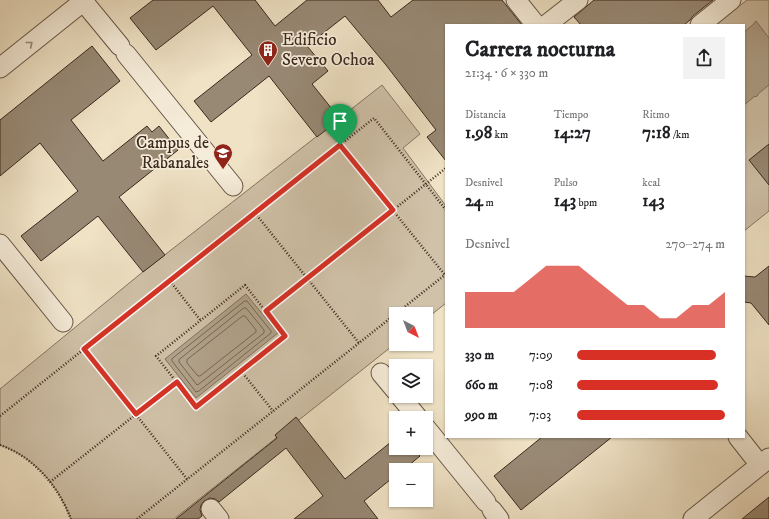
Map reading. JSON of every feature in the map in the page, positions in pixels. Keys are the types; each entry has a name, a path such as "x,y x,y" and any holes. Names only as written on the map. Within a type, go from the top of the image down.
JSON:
{"street":[{"path":"516,0 535,24"},
{"path":"547,24 578,0"},
{"path":"701,24 731,0"},
{"path":"0,68 84,1 233,186"},
{"path":"0,244 63,322"},
{"path":"381,373 389,383"},
{"path":"406,403 412,411"},
{"path":"433,437 492,510"},
{"path":"693,519 765,462 739,438"}],"path":[{"path":"0,416 374,118 445,209"},
{"path":"340,145 445,273"},
{"path":"266,311 445,169"},
{"path":"255,213 359,343"},
{"path":"137,519 445,275"},
{"path":"170,281 201,321"},
{"path":"245,285 266,311 285,336 196,407 156,356 245,285"},
{"path":"84,349 187,479"},
{"path":"241,371 273,411"},
{"path":"50,482 177,382"},
{"path":"0,445 11,448 32,462 58,492 71,519"}],"shaded area":[{"path":"747,0 769,0 769,211 745,230 745,24 716,24"},
{"path":"382,85 420,134 403,148 445,205 445,304 433,313 433,307 389,307 389,349 174,519 71,519 63,501 46,476 25,458 9,448 0,445 0,389 139,275"}],"water":[{"path":"756,21 769,38 769,85 756,97 755,96 745,104 745,31"},
{"path":"246,294 278,333 196,398 165,359"}],"building":[{"path":"153,0 255,0 275,26 307,0 378,0 391,17 413,0 502,0 521,24 445,24 445,160 427,137 436,130 386,65 345,16 307,46 328,71 312,84 340,119 317,137 269,76 211,122 194,101 252,55 213,6 156,50 130,18"},
{"path":"594,0 713,0 685,24 580,24 574,17"},
{"path":"92,46 120,81 71,120 103,161 147,126 152,132 159,126 178,150 119,197 165,255 143,272 98,216 41,261 21,236 78,191 40,143 0,176 0,120"},
{"path":"769,144 769,185 749,160"},
{"path":"769,266 769,325 751,303 745,302 745,276 755,277"},
{"path":"296,417 345,479 389,444 389,455 420,456 412,463 389,463 389,481 364,501 378,519 294,519 323,496 286,448 219,502 210,498 204,501 200,510 202,516 198,519 176,519 277,438 275,435"},
{"path":"541,438 611,438 521,510 494,476"},
{"path":"769,497 769,519 742,519"}],"place":[{"name":"Edificio Severo Ochoa","path":"268,67"},
{"name":"Campus de Rabanales","path":"223,170"}],"route":[{"path":"340,145 393,210 266,311 285,336 196,407 177,382 136,414 84,349 340,145"}]}
